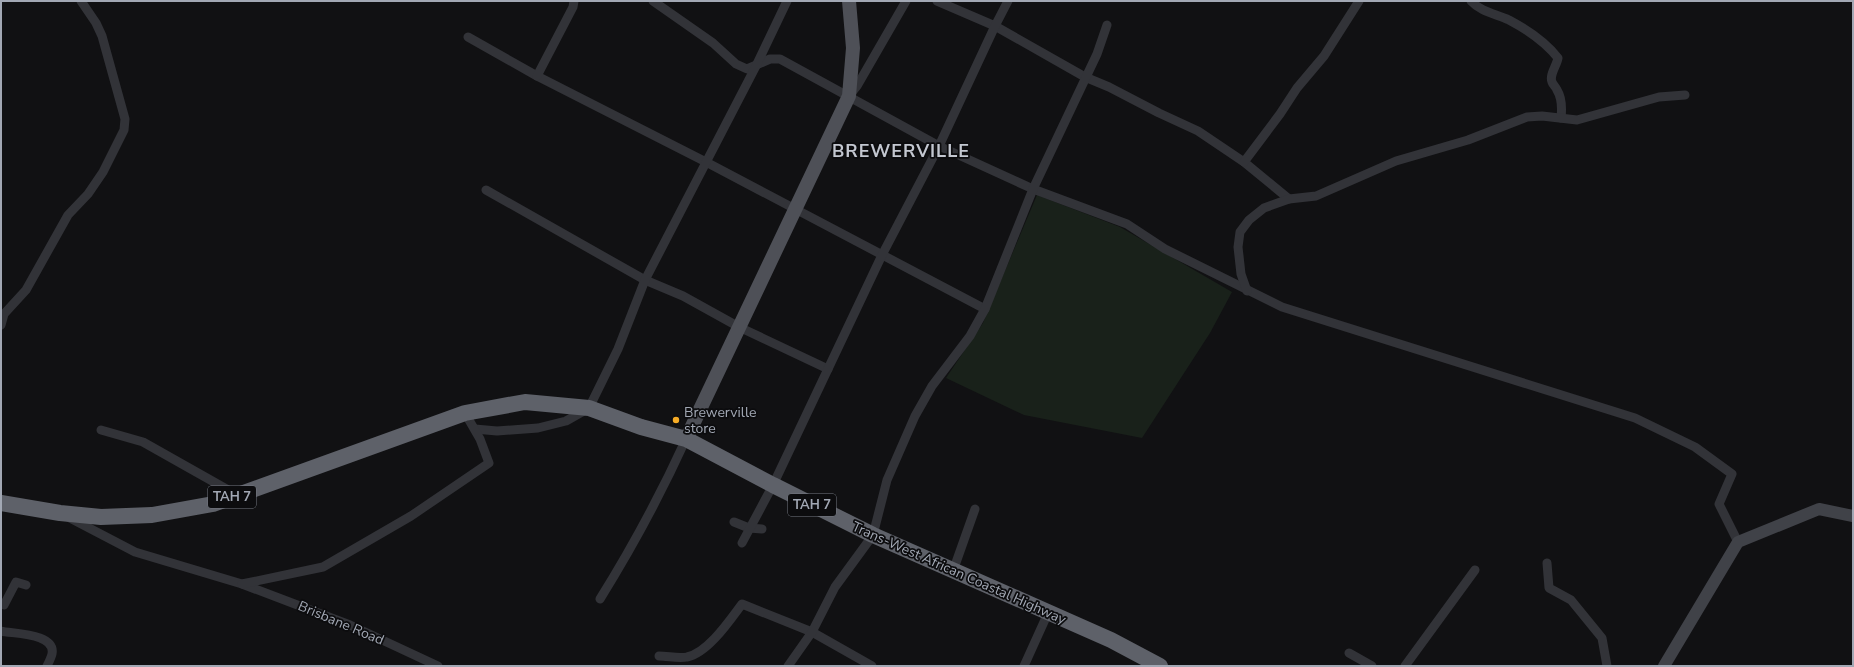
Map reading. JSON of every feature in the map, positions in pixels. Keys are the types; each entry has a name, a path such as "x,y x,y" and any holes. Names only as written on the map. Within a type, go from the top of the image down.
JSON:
{"highway":[{"name":"Trans-West African Coastal Highway","path":"1,503 60,513 101,517 152,515 213,504 465,413 525,402 589,408 641,427 686,439 873,535 1111,640 1160,666"}],"main road":[{"path":"686,439 849,96 853,48 849,1"}],"street":[{"path":"1,325 3,313 26,290 68,215 88,194 103,172 124,130 125,119 102,36 96,23 81,1"},
{"path":"536,76 556,41 573,7 574,1"},
{"path":"653,1 713,43 736,64 747,69 756,66 763,61 780,59 939,146 1033,189 1128,224 1165,249 1247,291 1282,307 1635,418 1673,436 1695,447 1732,474 1719,504 1738,542"},
{"path":"474,429 497,431 538,428 566,421 589,408 618,349 645,280 756,66 787,1"},
{"path":"849,96 857,86 906,1"},
{"path":"937,1 995,26 1085,77 1109,86 1159,113 1198,131 1244,162 1289,199"},
{"path":"742,543 773,485 882,255 939,146 1008,1"},
{"path":"1244,162 1280,114 1297,88 1324,56 1359,1"},
{"path":"1471,1 1478,8 1510,21 1552,50 1558,58 1557,66 1552,74 1551,82 1558,90 1561,118"},
{"path":"788,666 812,632 835,587 873,535 887,480 915,416 932,386 970,336 986,309 1033,189 1097,54 1107,25"},
{"path":"468,37 536,76 706,162 986,309"},
{"path":"1247,291 1241,274 1238,247 1240,232 1249,220 1264,208 1289,199 1316,196 1396,161 1468,140 1527,117 1542,116 1577,120 1659,97 1685,95"},
{"path":"486,190 645,280 683,296 739,327 828,369"},
{"path":"242,584 323,567 411,516 489,463 465,413"},
{"path":"101,430 143,442 237,495"},
{"path":"600,599 629,553 659,497 686,439"},
{"path":"953,571 975,509"},
{"path":"1664,666 1738,542 1819,509 1853,516"},
{"name":"Brisbane Road","path":"60,513 135,552 242,584 350,625 438,666"},
{"path":"734,522 749,528 762,529"},
{"path":"1547,563 1549,588 1571,600 1602,638 1608,666"},
{"path":"1405,666 1475,570"},
{"path":"1,603 4,605 16,582 26,585"},
{"path":"659,656 687,657 700,651 712,641 742,604 812,632 872,666"},
{"path":"1024,666 1048,613"},
{"path":"1,631 36,635 48,643 52,648 52,653 47,666"},
{"path":"1349,653 1372,666"}],"shaded area":[{"path":"1037,195 1120,227 1232,292 1210,333 1142,438 1024,415 946,378 983,323"}],"place":[{"name":"Brewerville store","path":"676,420"}],"district":[{"name":"BREWERVILLE","path":"901,151"}]}
